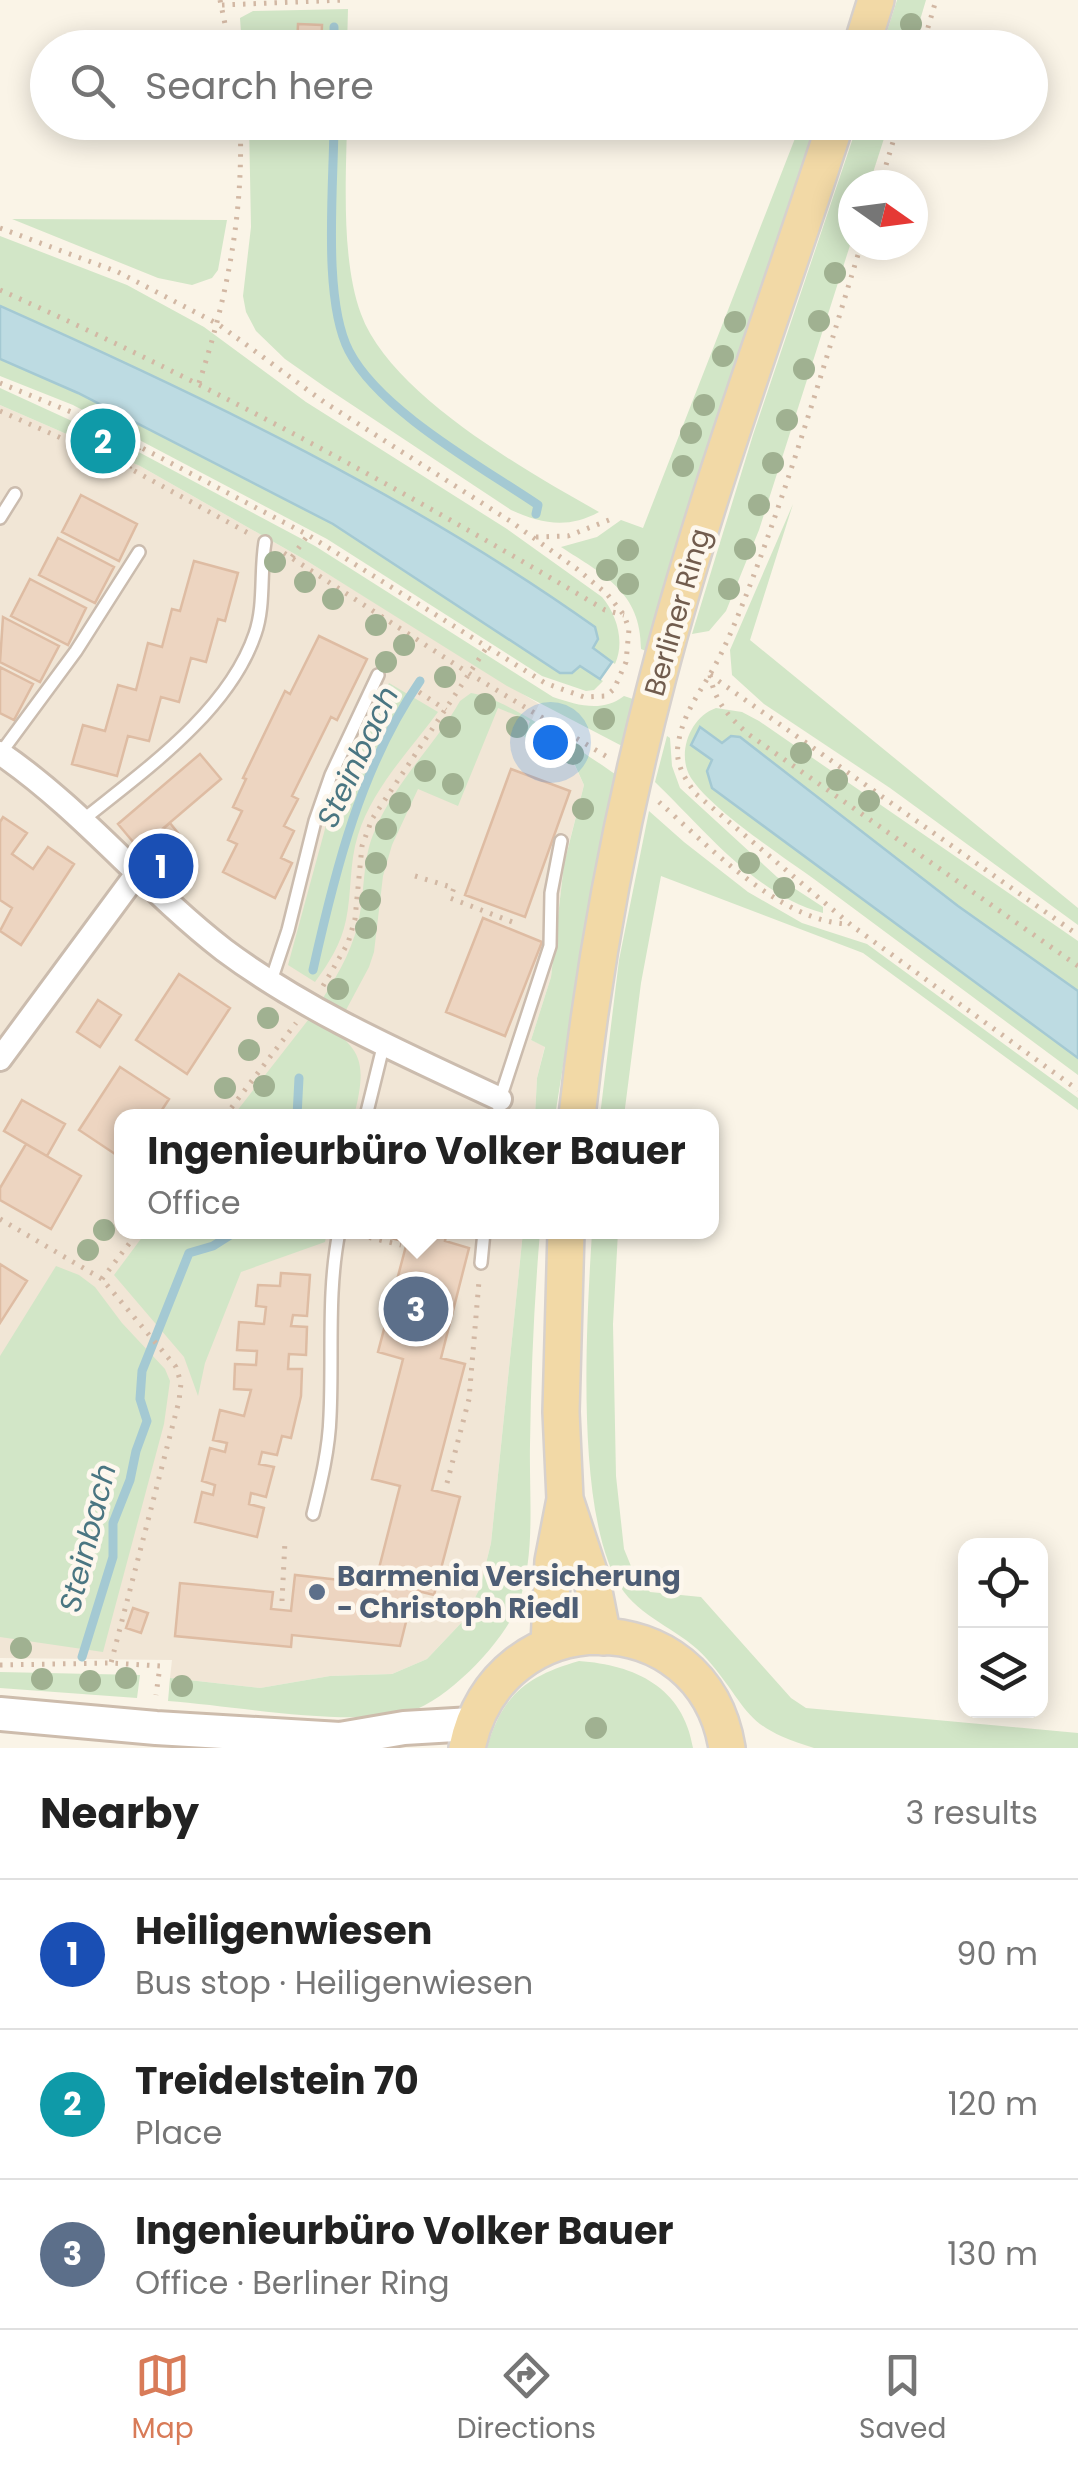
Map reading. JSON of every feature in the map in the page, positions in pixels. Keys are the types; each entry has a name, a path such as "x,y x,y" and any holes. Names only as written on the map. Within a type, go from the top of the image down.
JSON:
{"main road":[{"path":"867,30 876,0"},
{"name":"Berliner Ring","path":"578,1109 598,958 654,693 711,494 830,140"},
{"path":"550,1644 553,1561 564,1499 561,1412 566,1239"},
{"path":"564,1499 592,1581 603,1636"},
{"path":"0,1714 346,1744 404,1728 470,1736 486,1695 518,1660 550,1644 603,1636 654,1648 681,1666 708,1699 734,1744"}],"street":[{"path":"0,753 84,819 221,947 270,981 499,1108"},
{"path":"0,1059 138,872"}],"lane":[{"path":"0,518 15,494"},
{"path":"84,819 166,752 226,688 257,632 265,542"},
{"path":"0,753 76,651 139,552"},
{"path":"270,981 331,775 378,674"},
{"path":"499,1108 550,946 550,893 561,841"},
{"path":"368,1109 384,1044"},
{"path":"313,1514 323,1476 330,1418 330,1312 341,1239"},
{"path":"481,1264 483,1239"}],"path":[{"path":"226,30 221,2 344,0"},
{"path":"927,30 936,0"},
{"path":"199,383 218,324 236,238 239,140"},
{"path":"885,170 894,140"},
{"path":"0,228 118,272 218,324 324,402 533,536 606,594 624,615 629,629 626,662 614,689 595,698 564,692 308,535 81,416 0,382"},
{"path":"856,260 780,504 746,596 710,675 684,719 677,749 685,780 696,794 851,924 1078,1090"},
{"path":"0,290 199,383 408,495 605,610 624,615"},
{"path":"0,411 129,468 292,557 470,674 611,760"},
{"path":"129,468 140,447"},
{"path":"533,536 568,536 610,520"},
{"path":"292,557 308,535"},
{"path":"230,1109 310,1004 348,943 355,919 362,846 372,819 487,647"},
{"path":"710,675 1078,935"},
{"path":"710,675 713,692 724,712 748,734 1078,966"},
{"path":"419,692 448,710"},
{"path":"656,800 762,888 820,920 851,924"},
{"path":"415,876 454,888 450,898 515,923"},
{"path":"0,1218 102,1279 176,1367 181,1383 110,1662"},
{"path":"102,1279 133,1239"},
{"path":"373,1239 400,1245"},
{"path":"446,1483 469,1398 481,1264"},
{"path":"282,1601 285,1541"},
{"path":"0,1665 110,1662 160,1666 156,1695"}],"shaded area":[{"path":"0,405 140,466 307,561 539,704 524,737 574,764 584,785 564,863 551,977 531,1040 545,1046 537,1078 535,1109 114,1109 114,1239 522,1239 491,1543 480,1588 463,1621 427,1659 392,1674 330,1676 260,1688 170,1678 172,1660 0,1658"}],"green space":[{"path":"897,0 926,0 917,30 887,30"},
{"path":"348,9 347,30 241,30 240,18 253,11"},
{"path":"249,140 347,140 350,269 361,314 377,344 400,373 463,428 599,512 577,521 555,523 511,510 285,359 256,331 246,312 243,296 251,227"},
{"path":"794,140 811,140 694,490 646,651 641,649 635,613 627,599 605,577 561,547 597,537 621,520 643,528"},
{"path":"852,140 884,140 874,170 842,170"},
{"path":"838,182 838,260 845,260 759,530 726,611 709,631 692,634 753,435"},
{"path":"12,219 227,220 218,270 212,278 192,285 158,278"},
{"path":"0,236 127,285 204,327 306,402 507,529 602,597 618,629 615,664 592,648 596,644 595,627 525,579 380,492 230,413 0,306"},
{"path":"0,359 78,393 333,524 560,673 576,671 579,666 603,681 594,690 586,691 542,676 327,539 73,405 0,376"},
{"path":"0,388 133,449 315,546 553,697 589,706 607,704 624,696 633,699 622,746 507,686 307,561 140,466 0,405"},
{"path":"793,504 750,640 1078,908 1078,925 890,788 764,704 732,675 730,650"},
{"path":"389,683 438,712 393,770 364,818 353,856 344,929 315,982 288,965 331,807 351,757"},
{"path":"471,693 503,704 615,774 556,1109 535,1109 537,1078 545,1047 531,1040 551,977 564,864 584,785 574,763 524,737 530,721 498,708 458,806 418,789 392,845 383,876 369,967 346,1010 323,998 354,936 368,850 383,812 460,701"},
{"path":"716,708 742,712 759,721 1078,941 1078,991 699,728 691,745 713,760 712,788 1078,1058 1078,1075 714,804 691,778 685,748 699,719"},
{"path":"667,736 680,788 777,877 823,907 823,913 775,892 753,876 655,782"},
{"path":"649,811 748,892 802,923 867,944 1078,1098 1078,1110 863,953 661,876 641,983 625,1109 601,1109 619,960"},
{"path":"312,1015 341,1036 357,1055 361,1080 355,1109 238,1109"},
{"path":"141,1239 326,1239 241,1272 205,1363 198,1396 184,1357 114,1275"},
{"path":"522,1239 539,1239 532,1365 529,1547 518,1605 500,1636 454,1685 420,1708 404,1713 319,1716 168,1701 170,1678 260,1688 330,1676 392,1674 427,1659 463,1621 480,1588 491,1543"},
{"path":"592,1239 618,1239 613,1324 616,1476 624,1549 633,1571 650,1592 701,1597 791,1698 806,1708 1078,1733 1078,1748 814,1748 760,1724 697,1649 633,1602 608,1560 590,1470 588,1315"},
{"path":"56,1266 95,1287 165,1369 170,1381 164,1424 103,1652 0,1637 0,1356"},
{"path":"579,1661 619,1668 653,1683 679,1709 693,1748 487,1748 500,1714 519,1690 545,1673"},
{"path":"0,1672 140,1675 137,1698 0,1688"}],"water":[{"path":"0,306 230,413 380,492 525,579 595,627 598,639 593,648 612,662 600,679 580,666 572,673 560,673 333,524 78,393 0,359"},
{"path":"700,727 722,743 731,736 740,737 958,906 1078,991 1078,1058 712,788 707,771 712,760 691,745"}],"building":[{"path":"298,24 322,25 322,30 298,30"},
{"path":"81,495 137,524 119,561 62,532"},
{"path":"58,538 114,567 95,603 39,575"},
{"path":"194,561 238,573 225,621 218,619 206,662 191,658 179,702 161,697 149,741 128,736 117,776 72,764 83,725 105,731 118,685 136,690 148,643 162,647 172,609 180,611"},
{"path":"30,579 86,608 68,645 11,616"},
{"path":"3,617 59,646 40,682 0,662"},
{"path":"319,636 367,659 337,720 331,717 292,796 298,799 284,826 294,831 281,858 292,863 275,898 223,872 237,844 228,840 242,811 233,807 285,691 290,694"},
{"path":"0,667 33,684 14,720 0,713"},
{"path":"200,754 221,779 139,849 118,824"},
{"path":"511,769 570,791 525,917 465,895"},
{"path":"3,817 27,833 12,854 33,869 48,847 74,864 21,945 0,931 12,908 0,900"},
{"path":"170,823 186,843 156,868 139,849"},
{"path":"483,918 542,942 505,1036 446,1012"},
{"path":"179,974 230,1008 187,1074 136,1040"},
{"path":"98,1000 121,1015 100,1047 77,1032"},
{"path":"120,1067 169,1099 163,1109 114,1109 114,1153 79,1130"},
{"path":"22,1100 65,1124 47,1156 4,1131"},
{"path":"26,1144 81,1176 51,1229 0,1200 0,1188"},
{"path":"395,1239 445,1239 469,1248 441,1358 465,1364 432,1490 460,1497 434,1595 414,1590 400,1646 292,1635 291,1647 175,1636 180,1583 273,1592 271,1609 291,1611 295,1575 375,1584 400,1486 372,1479 403,1359 378,1352 407,1242"},
{"path":"0,1264 27,1281 0,1323"},
{"path":"281,1273 310,1275 307,1316 293,1315 291,1326 307,1327 306,1355 289,1354 288,1369 302,1369 301,1396 291,1438 282,1436 277,1455 262,1452 259,1464 274,1467 266,1497 251,1493 249,1504 264,1508 257,1537 195,1522 202,1492 213,1495 215,1485 202,1481 210,1448 225,1452 227,1443 213,1440 220,1410 244,1416 251,1390 234,1389 235,1364 256,1365 257,1351 237,1350 239,1322 264,1324 266,1307 256,1306 258,1285 280,1286"},
{"path":"133,1608 148,1613 141,1633 126,1628"}],"waterway":[{"path":"334,140 332,272 335,302 349,351 364,373 408,416 538,505 536,514"},
{"name":"Steinbach","path":"313,970 341,857 366,784 381,748 420,681"},
{"name":"Steinbach","path":"297,1109 299,1078"},
{"name":"Steinbach","path":"82,1657 113,1557 113,1523 147,1421 140,1399 142,1371 189,1253 224,1239"}],"place":[{"name":"Treidelstein 70","path":"103,441"},
{"name":"Heiligenwiesen","path":"161,866"},
{"name":"Ingenieurbüro Volker Bauer","path":"416,1309"},
{"name":"Barmenia Versicherung - Christoph Riedl","path":"317,1592"}]}
